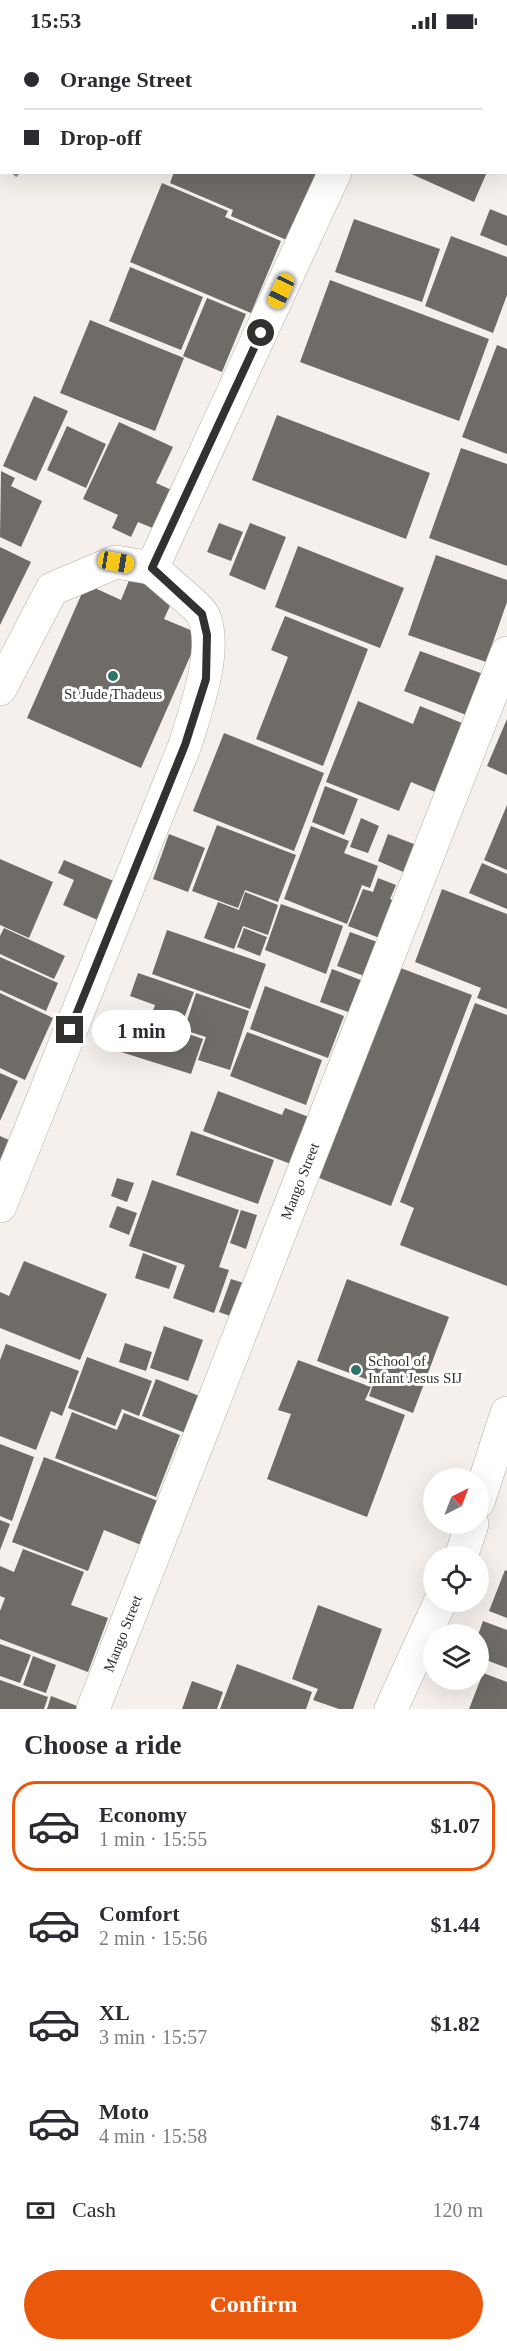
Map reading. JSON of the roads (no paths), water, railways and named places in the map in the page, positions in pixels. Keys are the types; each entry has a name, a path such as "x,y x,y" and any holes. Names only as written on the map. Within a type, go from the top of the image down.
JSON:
{"street":[{"path":"152,568 334,174"},
{"path":"0,689 52,589 116,562 152,568 202,614 207,635 206,679 185,745 0,1206"},
{"name":"Mango Street","path":"93,1709 507,653"},
{"path":"489,1468 507,1413"},
{"path":"391,1709 435,1612"}],"place":[{"name":"St Jude Thadeus","path":"113,676"},
{"name":"School of Infant Jesus SIJ","path":"356,1370"}]}
